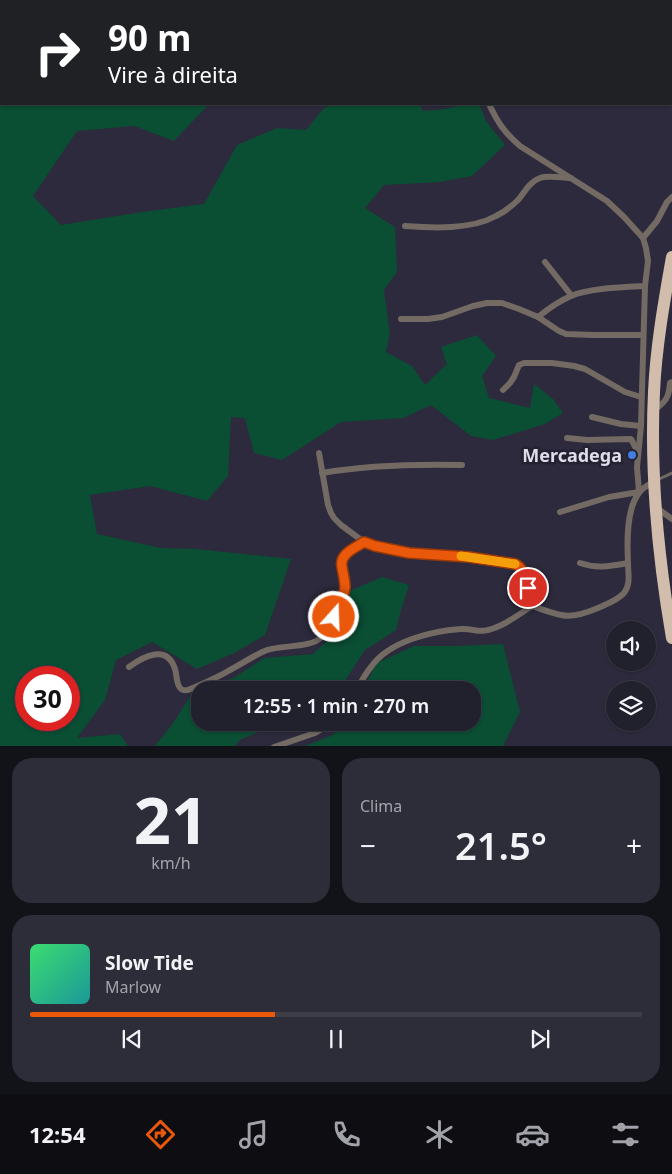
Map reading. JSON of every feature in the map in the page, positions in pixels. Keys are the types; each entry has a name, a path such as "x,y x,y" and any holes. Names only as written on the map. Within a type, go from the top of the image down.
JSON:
{"highway":[{"path":"672,257 664,297 655,381 654,410 656,507 672,638"}],"street":[{"path":"490,105 508,136 520,146 572,178 624,216 643,238 647,255 644,286 641,429 637,467 639,492 629,517 628,586 625,592 610,603 572,617 563,617 532,606"},
{"path":"404,226 461,226 481,222 506,210 539,178 572,178"},
{"path":"643,238 657,221 672,197"},
{"path":"545,262 571,295"},
{"path":"538,318 549,308 571,295 588,291 644,286"},
{"path":"401,319 442,317 473,306 502,303 538,318 566,334 643,335"},
{"path":"502,390 510,383 519,365 524,363 552,363 585,369 625,392 642,397"},
{"path":"654,410 666,400 671,382 655,381"},
{"path":"592,417 641,429"},
{"path":"566,438 587,440 631,439 641,429"},
{"path":"631,439 639,454"},
{"path":"319,453 331,513 342,526 364,542 409,553 469,557 515,564 522,569 532,606"},
{"path":"322,473 413,464 462,465"},
{"path":"560,512 609,497 639,492 654,481"},
{"path":"656,507 672,519"},
{"path":"129,667 139,660 160,654 169,658 175,669 178,686 185,690 192,689 213,679 266,650 315,642 322,638 342,600 345,586 341,564 342,559 344,555 364,542"},
{"path":"580,563 598,567 628,563"},
{"path":"362,681 371,666 380,656 400,645 446,630 467,629 479,632 490,630 510,621 532,606"},
{"path":"274,746 318,731"}],"lane":[{"path":"654,481 672,472"}],"green space":[{"path":"0,105 208,105 174,141 134,126 77,131 33,196 61,225 204,204 237,145 277,128 306,130 324,108 332,105 420,105 423,111 463,105 479,105 486,121 505,145 472,176 440,182 384,185 365,208 395,227 397,272 384,290 390,334 386,352 412,366 425,385 447,364 441,347 477,335 496,356 482,376 489,398 530,408 534,384 553,399 563,413 545,424 493,440 471,436 431,405 403,418 341,422 282,460 254,453 245,418 231,417 228,476 207,501 150,486 90,495 97,534 161,548 196,549 291,559 265,635 234,653 197,669 152,642 116,660 105,700 77,738 120,734 128,746 0,746"},
{"path":"382,577 409,585 396,630 365,650 345,681 223,681 234,678 264,658 313,654 328,640 345,593"},
{"path":"503,644 520,712 503,746 305,746 333,735 337,731 481,731 481,681 367,681 377,663 414,646"},
{"path":"191,695 191,731 260,731 240,740 235,746 155,746 171,726"}],"slow traffic":[{"path":"461,556 515,564"}],"place":[{"name":"Mercadega","path":"632,455"}],"route":[{"path":"334,617 342,600 345,586 341,564 342,559 344,555 364,542 409,553 469,557 515,564 522,569 528,588"}]}
